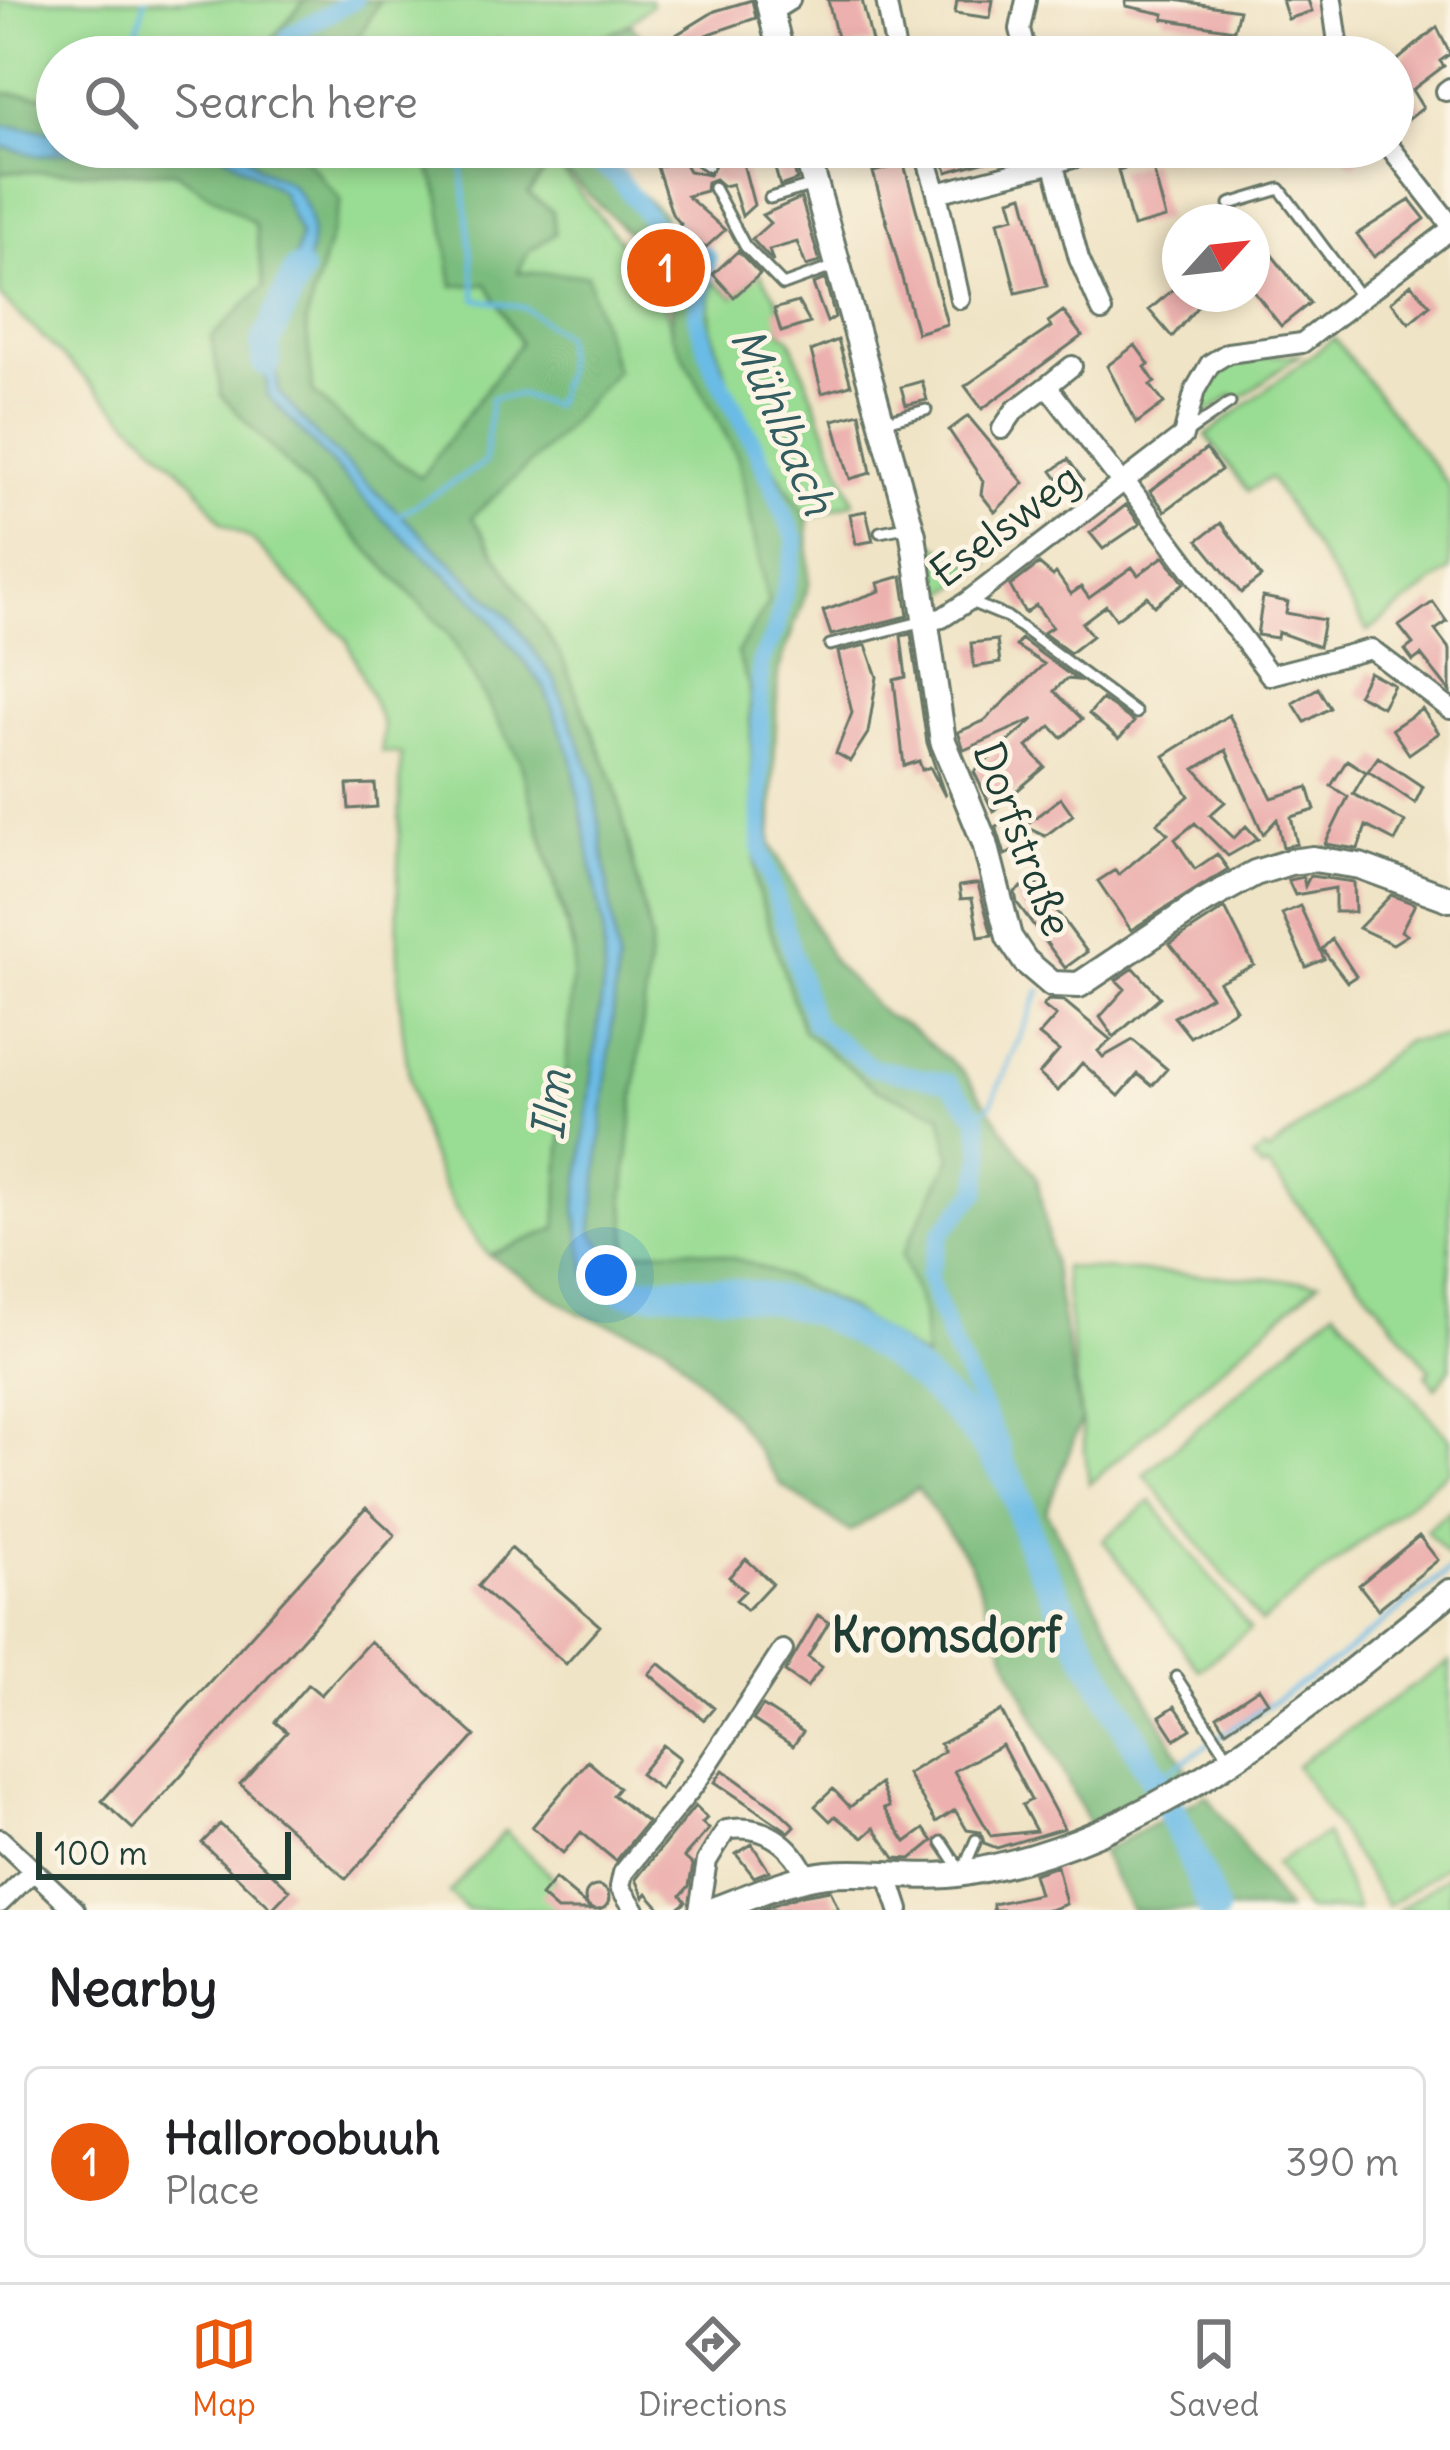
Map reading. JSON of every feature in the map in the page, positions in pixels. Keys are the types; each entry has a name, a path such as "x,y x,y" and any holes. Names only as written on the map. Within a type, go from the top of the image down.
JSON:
{"street":[{"path":"886,0 893,36"},
{"path":"1022,36 1027,0"},
{"path":"1332,0 1337,36"},
{"path":"776,4 780,36"},
{"name":"Dorfstraße","path":"811,168 911,526 930,620 943,742 986,843 1009,937 1025,961 1052,984 1079,985 1101,975 1202,903 1255,873 1290,862 1313,859 1360,866 1450,899"},
{"path":"929,168 960,298"},
{"path":"937,193 1014,168"},
{"path":"1054,168 1079,260 1102,311"},
{"path":"1183,436 1195,390 1210,364 1228,353 1302,344 1450,227 1406,168"},
{"name":"Eselsweg","path":"1002,429 1015,410 1072,366"},
{"name":"Eselsweg","path":"1047,386 1122,481"},
{"name":"Eselsweg","path":"930,620 941,619 968,601 1183,436"},
{"path":"1122,481 1270,675 1371,649 1450,709"},
{"path":"713,1910 808,1878 962,1874 1074,1844 1142,1817 1191,1788 1227,1756 1450,1592"},
{"path":"635,1910 620,1887 623,1874 695,1784 783,1650"},
{"path":"699,1910 707,1861 726,1830 748,1826 772,1835 800,1861 808,1878"},
{"path":"0,1839 75,1910"},
{"path":"0,1903 32,1872"},
{"path":"888,1876 899,1910"}],"lane":[{"path":"770,198 816,185"},
{"path":"714,188 745,246 783,285 838,265"},
{"path":"1230,204 1280,189 1362,298"},
{"path":"1183,436 1230,404"},
{"path":"882,422 926,410"},
{"path":"880,532 911,526"},
{"path":"968,601 1007,617 1136,712"},
{"path":"830,645 930,620"},
{"path":"1176,1677 1227,1756"},
{"path":"962,1874 976,1840"},
{"path":"942,1842 962,1874"}],"green space":[{"path":"0,0 305,0 275,36 36,36 36,96 0,93"},
{"path":"305,0 380,0 360,36 275,36"},
{"path":"380,0 650,0 652,4 608,36 360,36"},
{"path":"631,24 641,36 605,36"},
{"path":"0,93 36,96 36,168 313,168 341,200 306,321 313,392 357,434 421,477 520,343 487,284 453,286 439,192 429,168 547,168 528,194 553,211 555,234 529,251 518,272 587,275 616,371 547,448 472,517 562,658 615,785 651,940 624,1196 629,1253 695,1250 757,1266 844,1307 925,1359 922,1311 902,1255 951,1158 941,1114 876,1089 803,1031 756,886 749,687 737,653 768,603 738,458 672,334 672,287 709,295 711,328 739,415 808,519 809,584 778,672 771,844 834,963 885,1015 908,1026 964,1073 1037,1177 1081,1421 1046,1512 1187,1771 1089,1824 1015,1678 970,1563 917,1488 850,1532 780,1484 734,1417 666,1344 578,1313 489,1255 556,1229 574,947 520,760 449,634 221,395 212,337 264,286 255,224 175,172 0,172"},
{"path":"313,168 429,168 439,192 453,285 487,284 521,343 421,478 357,434 313,392 306,321 341,200"},
{"path":"547,168 559,168 627,249 657,275 672,334 738,458 768,603 737,653 749,686 756,886 876,1089 941,1114 951,1158 902,1255 922,1311 926,1360 840,1303 691,1249 629,1254 624,1196 651,940 615,785 471,516 547,448 616,371 517,273 529,251 528,195"},
{"path":"561,168 611,168 665,216 636,240"},
{"path":"0,172 175,172 255,224 264,287 212,337 221,395 449,634 520,760 574,955 556,1229 489,1255 452,1204 427,1146 411,1083 402,1017 398,949 401,754 382,752 383,725 347,640 252,540 222,523 193,482 0,296"},
{"path":"760,273 777,299 781,332 790,338 854,502 808,519 738,405 712,339 709,308 714,282 734,297"},
{"path":"1334,338 1450,487 1450,570 1368,631 1270,478 1248,491 1206,435"},
{"path":"1299,355 1237,401 1232,395 1198,420 1213,382 1232,364"},
{"path":"932,543 969,564 987,564 942,596"},
{"path":"1450,1037 1450,1368 1436,1388 1426,1375 1430,1370 1267,1166 1262,1169 1253,1158 1264,1149 1268,1153 1407,1041"},
{"path":"1063,1267 1319,1282 1089,1484"},
{"path":"1335,1309 1450,1439 1450,1470 1261,1623 1144,1474"},
{"path":"1151,1501 1250,1629 1199,1670 1103,1540"},
{"path":"1450,1510 1450,1555 1448,1556 1426,1530"},
{"path":"1450,1661 1450,1863 1388,1906 1296,1765"},
{"path":"1207,1795 1286,1910 1131,1910 1101,1852"},
{"path":"505,1831 585,1910 467,1910 449,1893"},
{"path":"1326,1834 1358,1910 1305,1910 1275,1864"},
{"path":"1450,1874 1450,1910 1398,1910"}],"water":[{"path":"0,125 36,129 36,155 0,146"},
{"path":"245,168 259,168 292,186 309,216 310,252 305,270 289,301 277,312 273,340 279,392 315,434 511,619 555,680 593,777 618,962 592,1232 620,1270 637,1273 636,1299 620,1296 587,1277 576,1210 604,975 603,927 571,756 543,686 480,605 382,518 268,396 262,349 273,306 287,294 300,236 281,191"}],"building":[{"path":"752,0 756,18 707,36 674,36 715,11"},
{"path":"828,0 862,0 871,36 837,36"},
{"path":"957,0 993,0 990,18 955,13"},
{"path":"1126,0 1175,0 1239,10 1234,30 1163,19 1164,14 1126,6"},
{"path":"1282,0 1308,0 1312,11 1288,19"},
{"path":"1437,27 1450,54 1440,61 1444,66 1414,88 1414,46"},
{"path":"1414,93 1423,108 1414,115"},
{"path":"657,168 687,168 709,175 713,168 744,168 754,205 742,216 732,184 723,186 715,179 707,182 706,191 687,196 725,230 705,248 697,241 666,268 652,253 681,224 672,214"},
{"path":"775,168 794,168 797,180 780,186"},
{"path":"905,168 947,324 917,333 873,172"},
{"path":"1153,168 1162,219 1133,227 1118,170"},
{"path":"1023,195 1047,286 1016,293 998,221 1015,217 1010,199"},
{"path":"801,198 820,262 806,266 797,242 769,250 773,262 752,239 770,223 762,215"},
{"path":"1410,200 1425,219 1374,257 1357,234"},
{"path":"738,251 760,274 734,297 713,274"},
{"path":"1270,253 1310,303 1281,326 1270,312"},
{"path":"825,279 835,317 827,322 813,284"},
{"path":"1411,284 1430,305 1409,323 1391,302"},
{"path":"1162,299 1162,312 1193,312 1172,337 1149,310"},
{"path":"798,302 810,323 781,332 774,309"},
{"path":"1063,311 1082,336 982,409 965,386 1051,327 1048,322"},
{"path":"838,340 851,385 822,393 811,351"},
{"path":"1135,345 1149,364 1145,367 1155,382 1150,385 1164,403 1137,423 1107,366"},
{"path":"922,381 927,400 906,405 901,387"},
{"path":"860,413 871,473 850,479 833,420"},
{"path":"968,416 1024,483 995,512 981,494 983,481 949,430"},
{"path":"1206,449 1221,470 1165,511 1150,491"},
{"path":"1068,459 1083,480 1067,492 1052,471"},
{"path":"1126,505 1140,524 1103,549 1090,533"},
{"path":"866,511 873,541 856,544 850,514"},
{"path":"1221,523 1261,577 1241,593 1198,540"},
{"path":"1164,556 1184,583 1154,606 1147,596 1116,619 1106,605 1082,623 1092,636 1070,653 1043,633 1052,627 1036,605 1025,613 1010,586 1039,564 1053,576 1056,573 1071,594 1081,587 1089,598 1132,567 1138,575"},
{"path":"902,576 908,616 831,635 823,611 880,591 878,583"},
{"path":"1263,597 1288,602 1286,613 1324,620 1319,647 1278,632 1277,638 1257,635"},
{"path":"1433,602 1447,622 1435,630 1450,650 1450,692 1421,655 1413,661 1405,650 1413,644 1399,626"},
{"path":"911,634 927,743 945,796 930,767 922,770 919,761 904,766 894,680 906,677 901,636"},
{"path":"1021,639 1077,680 1066,679 1054,691 1082,719 1062,738 1051,726 1027,747 1045,767 993,811 974,772 1034,719 964,750 958,732 984,721 1044,664 1016,646"},
{"path":"997,640 1000,663 974,667 971,643"},
{"path":"866,645 877,677 868,733 850,761 836,753 852,713 838,652"},
{"path":"1369,672 1394,685 1382,707 1358,694"},
{"path":"1318,688 1330,708 1305,722 1293,703"},
{"path":"1102,699 1134,722 1119,739 1089,714"},
{"path":"1422,709 1439,733 1409,754 1392,729"},
{"path":"1229,715 1272,798 1308,787 1315,810 1291,817 1297,844 1283,847 1277,819 1263,834 1226,750 1195,769 1225,802 1210,815 1234,838 1246,826 1258,839 1228,856 1195,823 1175,839 1195,869 1217,854 1228,869 1131,930 1098,881 1115,870 1118,875 1168,834 1157,823 1189,796 1164,756"},
{"path":"1378,757 1423,787 1415,803 1368,771"},
{"path":"1347,760 1366,772 1353,794 1405,822 1395,841 1366,826 1358,849 1325,844 1348,797 1331,786"},
{"path":"375,784 377,807 349,809 347,785"},
{"path":"1061,798 1073,815 1045,836 1024,826"},
{"path":"1005,822 1018,849 1005,855 996,826"},
{"path":"1310,876 1354,882 1355,912 1335,912 1335,888 1295,895 1288,880 1303,877 1305,886"},
{"path":"1033,879 1087,952 1065,968 1017,903 1015,892"},
{"path":"978,884 992,935 979,937 972,898 961,899 959,886"},
{"path":"1391,895 1415,904 1401,931 1407,935 1393,944 1359,928"},
{"path":"1300,906 1324,959 1306,967 1282,914"},
{"path":"1225,908 1254,965 1219,982 1236,1009 1190,1037 1174,1017 1211,996 1170,944"},
{"path":"1332,939 1356,976 1347,982 1322,949"},
{"path":"1134,968 1160,997 1114,1037 1100,1017 1125,989 1116,980"},
{"path":"1048,1000 1064,1001 1111,1040 1098,1051 1103,1057 1133,1040 1167,1069 1152,1086 1138,1074 1119,1096 1082,1063 1058,1091 1039,1074 1059,1051 1039,1035 1056,1016 1043,1006"},
{"path":"366,1508 395,1535 133,1829 102,1801"},
{"path":"1419,1536 1438,1560 1378,1609 1359,1585"},
{"path":"511,1548 600,1626 566,1664 478,1586"},
{"path":"746,1559 772,1583 747,1610 736,1600 745,1591 729,1577"},
{"path":"818,1615 829,1622 808,1657 822,1667 807,1687 785,1672"},
{"path":"370,1641 475,1736 346,1879 240,1784 287,1732 275,1722 308,1684 321,1695"},
{"path":"659,1663 714,1708 704,1720 649,1674"},
{"path":"1259,1688 1268,1702 1226,1730 1217,1716"},
{"path":"763,1706 803,1732 793,1746 753,1720"},
{"path":"1175,1706 1191,1729 1175,1739 1160,1716"},
{"path":"1001,1711 1064,1828 997,1848 984,1843 981,1832 967,1830 955,1810 936,1822 907,1774 944,1751 940,1744","holes":["1002,1745 1031,1800 1022,1805 1036,1831 991,1836 954,1771"]},
{"path":"663,1745 680,1758 660,1789 640,1774"},
{"path":"588,1761 619,1788 613,1795 647,1822 616,1861 581,1832 563,1853 532,1827"},
{"path":"723,1770 795,1826 789,1832 715,1782"},
{"path":"880,1784 889,1807 884,1809 906,1842 924,1829 933,1841 911,1859 895,1858 874,1828 863,1838 835,1816 830,1821 815,1806 833,1789 850,1807"},
{"path":"695,1806 707,1818 702,1823 709,1829 684,1857 693,1865 689,1886 681,1895 686,1902 676,1910 662,1910 647,1893 644,1897 636,1879"},
{"path":"220,1824 290,1890 272,1909 202,1843"},
{"path":"752,1844 769,1871 754,1877 736,1854"},
{"path":"1057,1866 1066,1904 1050,1910 993,1910 993,1904 1039,1894 1033,1874"},
{"path":"555,1879 592,1910 557,1910 541,1896"},
{"path":"592,1886 602,1886 609,1898 602,1910 592,1910 585,1903 585,1893"},
{"path":"830,1890 839,1910 759,1910 802,1895"}],"waterway":[{"path":"136,36 145,0"},
{"name":"Mühlbach","path":"289,36 354,0"},
{"name":"Mühlbach","path":"394,518 485,463 491,398 520,395 553,406 564,373 564,337 525,308 476,299 462,168"},
{"name":"Mühlbach","path":"604,168 661,233 685,231"},
{"name":"Mühlbach","path":"694,243 708,259 696,316 713,368 759,454 796,541 776,630 760,663 761,848 814,1023 871,1067 949,1083 977,1116 983,1153 978,1191 941,1233 928,1276 950,1340 1001,1446 1012,1484"},
{"name":"Ilm","path":"266,361 265,345 298,272"},
{"path":"977,1116 991,1104 1040,990"},
{"name":"Mühlbach","path":"602,1279 634,1291 742,1294 815,1311 883,1348 956,1410 1011,1483 1034,1552 1152,1773 1213,1910"},
{"path":"1158,1778 1336,1660 1450,1570"}],"place":[{"name":"Halloroobuuh","path":"666,268"}],"district":[{"name":"Kromsdorf","path":"946,1635"}]}
